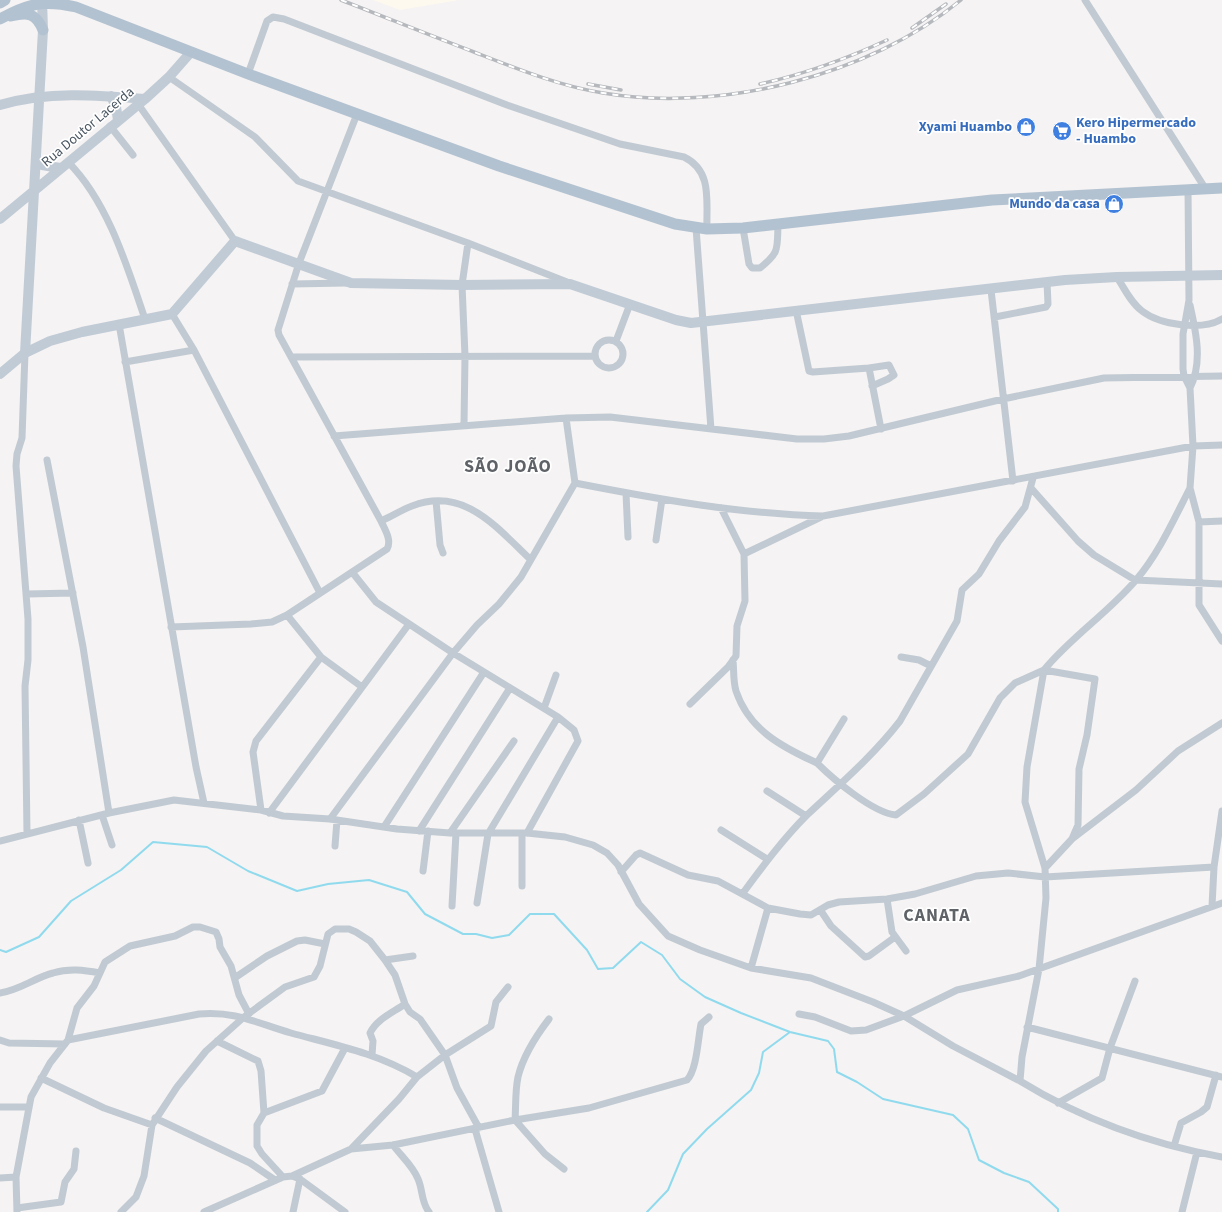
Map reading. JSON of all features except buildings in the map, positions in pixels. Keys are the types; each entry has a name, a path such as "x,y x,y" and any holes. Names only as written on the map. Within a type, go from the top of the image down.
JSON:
{"main road":[{"path":"0,3 5,0"},
{"path":"72,0 94,13"},
{"path":"0,19 26,6 42,1 67,5 94,13 248,74 507,168 676,224 696,228 743,228 992,200 1222,188"},
{"path":"0,19 17,15 31,15 39,20 43,30"}],"street":[{"path":"1085,0 1204,188"},
{"path":"27,834 25,686 28,660 27,594 16,466 17,454 22,438 38,97 43,30 42,1"},
{"path":"248,74 267,21 273,17 284,19 507,105 620,144 684,157 692,161 701,170 705,178 707,229"},
{"name":"Rua Doutor Lacerda","path":"0,219 169,77 191,52"},
{"path":"169,77 255,136 294,178 327,193 468,243 570,284 676,320 691,322 703,321 991,290 1047,282 1117,276 1189,274 1222,275"},
{"path":"0,105 38,97 63,95 111,96 141,101 235,241 299,263 350,283"},
{"path":"111,96 116,107 114,123 132,155"},
{"path":"171,627 272,622 287,615 387,549 389,545 389,539 381,521 279,335 278,330 299,263 357,114"},
{"path":"36,159 42,165 47,167 64,165 91,190 102,211 128,271 145,319"},
{"path":"1188,189 1189,300 1184,326 1184,376 1190,388 1193,446 1190,488 1199,522 1199,605 1222,641"},
{"path":"13,208 24,209 29,212 33,220"},
{"path":"743,228 749,264 752,268 760,268 773,257 777,250 778,224"},
{"path":"696,228 711,429"},
{"path":"0,374 25,353 50,341 119,324 172,314 235,241"},
{"path":"464,425 465,356 462,285 468,243"},
{"path":"1117,276 1128,295 1142,311 1155,319 1184,326 1206,324 1222,319"},
{"path":"995,317 1046,307 1048,304 1047,282"},
{"path":"292,284 570,284"},
{"path":"991,290 1013,481"},
{"path":"1189,300 1194,325 1197,354 1196,376 1190,388"},
{"path":"616,341 630,304"},
{"path":"796,310 809,371 869,368 890,365 894,375 872,386"},
{"path":"172,314 194,350 320,593"},
{"path":"119,324 171,627 204,803"},
{"path":"603,341 616,341 620,345 623,353 622,361 616,367 604,367 597,361 595,356 598,345 603,341"},
{"path":"125,362 194,350"},
{"path":"292,357 595,356"},
{"path":"869,368 881,429"},
{"path":"334,436 464,425 566,418 610,417 797,439 849,436 1003,398 1104,378 1222,376"},
{"path":"335,846 333,820 453,653 521,577 575,483 566,418"},
{"path":"575,483 626,493 721,508 785,515 823,516 1033,478 1193,446 1222,445"},
{"path":"47,460 73,593 109,813"},
{"path":"743,894 767,859 806,816 840,785 889,736 900,721 957,621 962,590 979,574 999,541 1025,507 1033,478"},
{"path":"1031,488 1078,540 1094,555 1136,580 1222,584"},
{"path":"1020,1081 1027,1027 1039,969 1046,898 1045,868 1025,802 1027,767 1044,670 1052,660 1098,619 1136,580 1153,556 1190,488"},
{"path":"626,493 628,537"},
{"path":"656,540 662,499"},
{"path":"381,521 413,506 436,501 449,501 464,505 480,514 530,559"},
{"path":"436,501 440,545 443,553"},
{"path":"690,704 736,656 737,626 745,601 744,554 721,508"},
{"path":"744,554 823,516"},
{"path":"1199,522 1222,521"},
{"path":"352,572 376,602 453,653 558,717 574,730 578,741 524,834 522,886"},
{"path":"27,594 73,593"},
{"path":"287,615 321,657 362,687"},
{"path":"269,812 408,624"},
{"path":"901,656 919,660 930,666"},
{"path":"261,810 253,752 256,741 321,657"},
{"path":"733,660 736,692 756,726 778,743 817,763 840,785 891,815 896,815 902,812 968,754 996,704 1006,691 1023,678 1044,670 1092,677 1096,681 1088,735 1079,769 1078,825 1072,839"},
{"path":"384,827 484,672"},
{"path":"544,708 556,675"},
{"path":"419,831 510,688"},
{"path":"477,903 488,834 558,717"},
{"path":"817,763 844,719"},
{"path":"1045,868 1072,839 1136,790 1178,752 1222,723"},
{"path":"452,906 453,833 514,741"},
{"path":"767,791 806,816"},
{"path":"0,841 79,820 174,800 261,810 283,816 333,820 419,831 565,836 608,853 621,872 639,904 668,936 700,950 751,968 819,980 904,1016 953,1046 1020,1081 1058,1103 1098,1122 1133,1135 1222,1157"},
{"path":"1212,906 1214,867 1222,811"},
{"path":"102,815 112,845"},
{"path":"79,820 88,863"},
{"path":"721,830 767,859"},
{"path":"423,870 428,831"},
{"path":"621,872 636,855 640,853 678,872 718,880 768,908 800,914 811,914 821,911 828,905 839,902 886,899 915,894 976,876 1008,873 1045,877 1214,867"},
{"path":"886,899 895,938 906,951"},
{"path":"799,1014 815,1017 840,1028 860,1031 904,1016 957,990 1019,976 1222,903"},
{"path":"751,968 768,908"},
{"path":"821,911 831,926 865,957 869,956 895,938"},
{"path":"76,1152 74,1170 65,1182 62,1202 17,1210 16,1177 31,1097 41,1078 67,1042 77,1008 94,986 105,962 130,946 175,936 194,928 200,927 216,932 220,947 236,977 239,995 246,1016"},
{"path":"121,1212 132,1203 140,1188 144,1176 154,1122 176,1087 217,1041 246,1016 286,987 314,977 318,973 330,930 335,929 349,929 370,941 395,975 404,1004 410,1012 419,1018 445,1055 457,1088 477,1128 499,1212"},
{"path":"236,977 267,956 297,941 305,940 325,944"},
{"path":"385,960 413,956"},
{"path":"0,993 14,990 52,973 77,970 100,972"},
{"path":"1058,1103 1101,1079 1110,1048 1135,982"},
{"path":"351,1149 399,1099 417,1077 445,1055 490,1026 496,1002 508,987"},
{"path":"372,1055 373,1041 370,1033 381,1019 404,1004"},
{"path":"0,1040 9,1043 67,1042 199,1014 219,1012 246,1016 289,1032 372,1055 396,1064 417,1077"},
{"path":"204,1212 275,1180 292,1176 351,1149 393,1146 515,1120 589,1108 687,1080 690,1077 701,1024 709,1017"},
{"path":"548,1020 540,1031 522,1066 518,1078 515,1120 545,1154 564,1169"},
{"path":"1027,1027 1219,1076 1207,1107 1181,1123 1174,1146"},
{"path":"217,1041 258,1061 261,1071 264,1113 257,1125 257,1146 262,1154 284,1177"},
{"path":"264,1113 322,1091 345,1048"},
{"path":"41,1078 104,1108 154,1122 250,1163 275,1180"},
{"path":"0,1108 29,1107"},
{"path":"393,1146 415,1172 420,1185 424,1204 429,1212"},
{"path":"1182,1212 1197,1152"},
{"path":"292,1176 300,1179 345,1212"},
{"path":"0,1178 16,1177"},
{"path":"293,1212 300,1179"}],"shaded area":[{"path":"373,0 459,0 400,10"}],"waterway":[{"path":"0,950 6,952 39,937 71,901 121,870 153,842 207,847 248,871 297,891 328,884 369,880 407,892 425,914 463,934 476,934 492,938 509,935 530,914 554,914 587,950 598,969 613,968 641,942 662,955 680,979 705,997 790,1032 828,1041 834,1049 837,1072 857,1082 883,1099 953,1115 968,1129 979,1160 1004,1173 1029,1182 1058,1209 1058,1212"},
{"path":"647,1212 668,1190 683,1154 707,1129 751,1090 759,1073 763,1052 790,1032"}],"railway":[{"path":"341,0 537,76 587,90 648,98 695,98 743,92 791,82 838,68 883,49 924,27 961,0"},
{"path":"912,28 946,4"},
{"path":"760,84 793,76 825,65 887,40"},
{"path":"588,84 621,90"}],"place":[{"name":"Xyami Huambo","path":"1026,127"},
{"name":"Kero Hipermercado - Huambo","path":"1062,131"},
{"name":"Mundo da casa","path":"1114,204"}],"district":[{"name":"SÃO JOÃO","path":"508,466"},
{"name":"CANATA","path":"937,915"}]}
